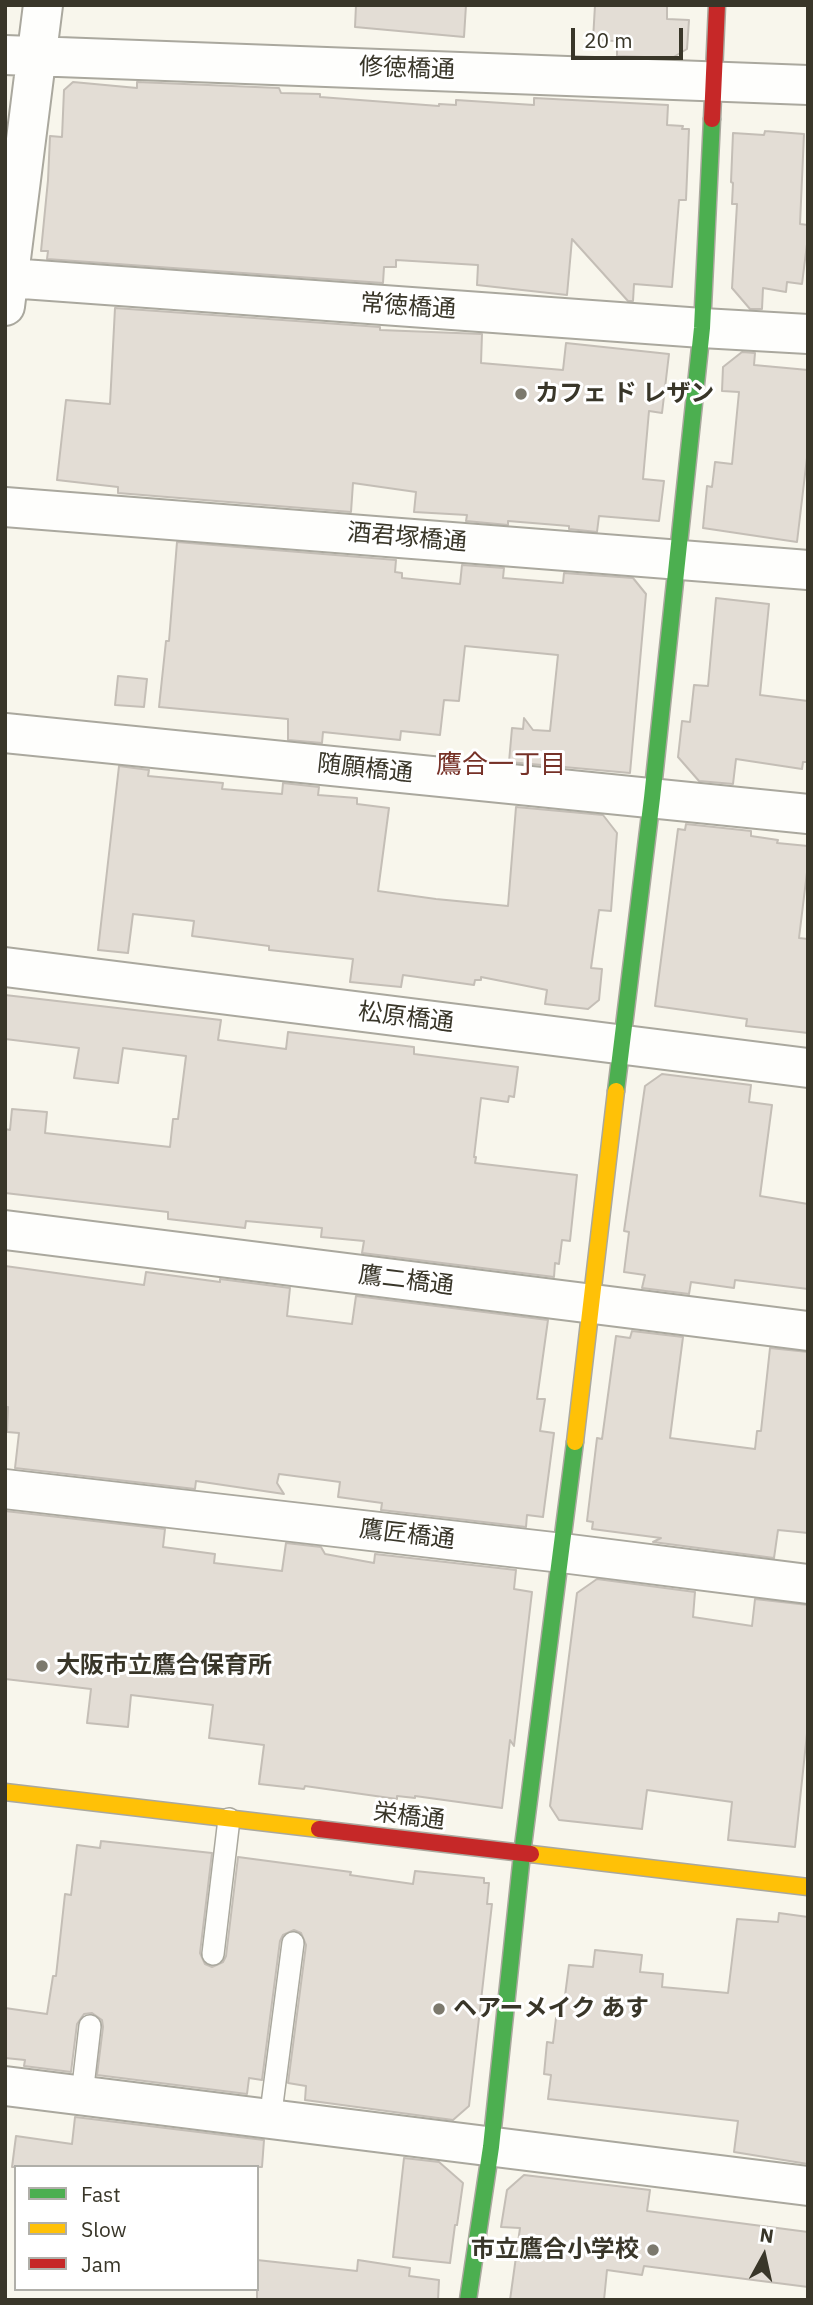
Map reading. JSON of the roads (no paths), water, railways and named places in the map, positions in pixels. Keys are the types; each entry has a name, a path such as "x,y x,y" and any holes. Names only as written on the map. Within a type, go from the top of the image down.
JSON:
{"street":[{"path":"7,292 22,55 43,5"},
{"path":"468,2300 491,2147 522,1854 592,1305 678,560 702,328 717,5"},
{"name":"修徳橋通","path":"22,55 808,85"},
{"name":"常徳橋通","path":"7,292 808,334"},
{"name":"酒君塚橋通","path":"5,507 808,570"},
{"name":"随願橋通","path":"5,733 808,814"},
{"name":"松原橋通","path":"5,967 808,1068"},
{"name":"鷹二橋通","path":"5,1230 808,1331"},
{"name":"鷹匠橋通","path":"5,1489 808,1584"},
{"name":"栄橋通","path":"5,1792 808,1887"},
{"path":"5,2086 808,2186"}],"lane":[{"path":"213,1954 229,1819"},
{"path":"270,2120 293,1943"},
{"path":"82,2095 90,2026"}],"place":[{"name":"カフェ ド レザン","path":"521,394"},
{"name":"大阪市立鷹合保育所","path":"42,1666"},
{"name":"ヘアーメイク あす","path":"439,2009"},
{"name":"市立鷹合小学校","path":"653,2250"}],"district":[{"name":"鷹合一丁目","path":"501,765"}]}
